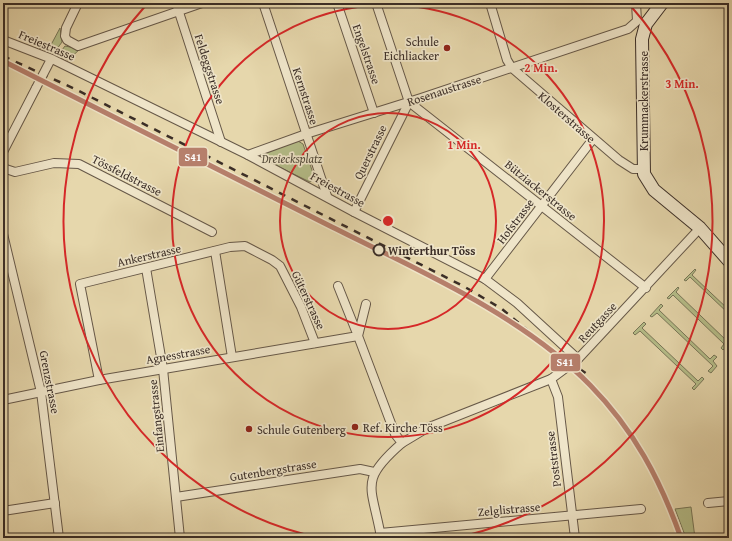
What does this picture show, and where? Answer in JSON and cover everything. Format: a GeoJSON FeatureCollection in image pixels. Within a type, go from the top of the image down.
{"type":"FeatureCollection","features":[{"type":"Feature","properties":{"kind":"street"},"geometry":{"type":"LineString","coordinates":[[78,3],[66,28],[65,36],[67,40],[74,45],[82,45],[177,7],[202,3]]}},
{"type":"Feature","properties":{"kind":"street","name":"Kernstrasse"},"geometry":{"type":"LineString","coordinates":[[263,3],[327,196]]}},
{"type":"Feature","properties":{"kind":"street","name":"Engelstrasse"},"geometry":{"type":"LineString","coordinates":[[337,3],[374,113]]}},
{"type":"Feature","properties":{"kind":"street"},"geometry":{"type":"LineString","coordinates":[[376,3],[409,102]]}},
{"type":"Feature","properties":{"kind":"street","name":"Klosterstrasse"},"geometry":{"type":"LineString","coordinates":[[490,3],[507,60],[512,68],[630,168],[645,174]]}},
{"type":"Feature","properties":{"kind":"street","name":"Krummackerstrasse"},"geometry":{"type":"LineString","coordinates":[[636,3],[642,22],[645,174]]}},
{"type":"Feature","properties":{"kind":"street","name":"Rosenaustrasse"},"geometry":{"type":"LineString","coordinates":[[248,155],[306,134],[409,102],[628,29],[642,22],[662,3]]}},
{"type":"Feature","properties":{"kind":"street","name":"Feldeggstrasse"},"geometry":{"type":"LineString","coordinates":[[177,7],[221,142]]}},
{"type":"Feature","properties":{"kind":"street","name":"Freiestrasse"},"geometry":{"type":"LineString","coordinates":[[3,40],[248,155],[485,280],[517,303],[578,359]]}},
{"type":"Feature","properties":{"kind":"street"},"geometry":{"type":"LineString","coordinates":[[3,152],[50,61]]}},
{"type":"Feature","properties":{"kind":"street","name":"Bütziackerstrasse"},"geometry":{"type":"LineString","coordinates":[[409,102],[646,288]]}},
{"type":"Feature","properties":{"kind":"street","name":"Querstrasse"},"geometry":{"type":"LineString","coordinates":[[354,212],[409,102]]}},
{"type":"Feature","properties":{"kind":"street","name":"Hofstrasse"},"geometry":{"type":"LineString","coordinates":[[485,280],[593,138]]}},
{"type":"Feature","properties":{"kind":"street","name":"Tössfeldstrasse"},"geometry":{"type":"LineString","coordinates":[[3,168],[16,172],[54,163],[79,164],[212,232]]}},
{"type":"Feature","properties":{"kind":"street"},"geometry":{"type":"LineString","coordinates":[[645,174],[654,190],[700,228],[729,261]]}},
{"type":"Feature","properties":{"kind":"street","name":"Reutgasse"},"geometry":{"type":"LineString","coordinates":[[374,472],[385,458],[402,443],[426,428],[559,375],[578,359],[646,288],[700,228]]}},
{"type":"Feature","properties":{"kind":"street","name":"Grenzstrasse"},"geometry":{"type":"LineString","coordinates":[[3,234],[41,392],[59,538]]}},
{"type":"Feature","properties":{"kind":"street","name":"Güterstrasse"},"geometry":{"type":"LineString","coordinates":[[215,252],[237,246],[245,246],[276,263],[282,270],[315,342]]}},
{"type":"Feature","properties":{"kind":"street"},"geometry":{"type":"LineString","coordinates":[[215,252],[232,357]]}},
{"type":"Feature","properties":{"kind":"street","name":"Ankerstrasse"},"geometry":{"type":"LineString","coordinates":[[99,380],[80,284],[215,252]]}},
{"type":"Feature","properties":{"kind":"street","name":"Einfangstrasse"},"geometry":{"type":"LineString","coordinates":[[146,268],[164,369],[180,538]]}},
{"type":"Feature","properties":{"kind":"street"},"geometry":{"type":"LineString","coordinates":[[338,286],[395,434],[402,443]]}},
{"type":"Feature","properties":{"kind":"street"},"geometry":{"type":"LineString","coordinates":[[358,336],[366,304]]}},
{"type":"Feature","properties":{"kind":"street","name":"Agnesstrasse"},"geometry":{"type":"LineString","coordinates":[[3,400],[99,380],[315,342],[358,336]]}},
{"type":"Feature","properties":{"kind":"street","name":"Poststrasse"},"geometry":{"type":"LineString","coordinates":[[551,379],[558,397],[575,538]]}},
{"type":"Feature","properties":{"kind":"street","name":"Gutenbergstrasse"},"geometry":{"type":"LineString","coordinates":[[176,497],[360,469],[374,472]]}},
{"type":"Feature","properties":{"kind":"street"},"geometry":{"type":"LineString","coordinates":[[374,472],[371,481],[372,494],[381,536]]}},
{"type":"Feature","properties":{"kind":"street"},"geometry":{"type":"LineString","coordinates":[[708,503],[729,501]]}},
{"type":"Feature","properties":{"kind":"street"},"geometry":{"type":"LineString","coordinates":[[3,511],[55,503]]}},
{"type":"Feature","properties":{"kind":"street","name":"Zelglistrasse"},"geometry":{"type":"LineString","coordinates":[[381,536],[641,509]]}},
{"type":"Feature","properties":{"kind":"green space"},"geometry":{"type":"Polygon","coordinates":[[[60,28],[62,42],[54,53],[39,48],[52,43],[60,28]]]}},
{"type":"Feature","properties":{"kind":"green space"},"geometry":{"type":"Polygon","coordinates":[[[65,46],[80,49],[68,60],[58,55],[65,46]]]}},
{"type":"Feature","properties":{"kind":"green space","name":"Dreiecksplatz"},"geometry":{"type":"Polygon","coordinates":[[[298,141],[303,144],[314,176],[313,180],[310,182],[271,163],[263,153],[298,141]]]}},
{"type":"Feature","properties":{"kind":"green space"},"geometry":{"type":"Polygon","coordinates":[[[695,269],[696,270],[692,275],[729,310],[729,314],[690,277],[686,281],[684,280],[695,269]]]}},
{"type":"Feature","properties":{"kind":"green space"},"geometry":{"type":"Polygon","coordinates":[[[678,287],[679,288],[676,292],[727,341],[729,340],[729,344],[723,350],[721,348],[724,344],[673,295],[669,299],[667,298],[678,287]]]}},
{"type":"Feature","properties":{"kind":"green space"},"geometry":{"type":"Polygon","coordinates":[[[661,304],[663,306],[659,310],[710,359],[714,355],[717,357],[713,361],[717,366],[711,373],[708,371],[713,366],[657,313],[652,317],[650,316],[661,304]]]}},
{"type":"Feature","properties":{"kind":"green space"},"geometry":{"type":"Polygon","coordinates":[[[644,322],[646,324],[642,328],[698,381],[702,377],[704,379],[694,390],[692,388],[696,384],[640,331],[635,335],[633,333],[644,322]]]}},
{"type":"Feature","properties":{"kind":"green space"},"geometry":{"type":"Polygon","coordinates":[[[691,507],[695,538],[686,538],[675,509],[691,507]]]}},
{"type":"Feature","properties":{"kind":"railway"},"geometry":{"type":"LineString","coordinates":[[3,56],[75,89],[465,287],[502,309],[549,348],[590,376]]}},
{"type":"Feature","properties":{"kind":"transit line","name":"S41"},"geometry":{"type":"LineString","coordinates":[[3,61],[433,277],[468,296],[533,337],[563,360],[590,385],[620,420],[633,438],[655,476],[681,538]]}},
{"type":"Feature","properties":{"kind":"place","name":"Schule Eichliacker"},"geometry":{"type":"Point","coordinates":[447,48]}},
{"type":"Feature","properties":{"kind":"place","name":"Winterthur Töss"},"geometry":{"type":"Point","coordinates":[379,250]}},
{"type":"Feature","properties":{"kind":"place","name":"Ref. Kirche Töss"},"geometry":{"type":"Point","coordinates":[355,427]}},
{"type":"Feature","properties":{"kind":"place","name":"Schule Gutenberg"},"geometry":{"type":"Point","coordinates":[249,429]}}]}
